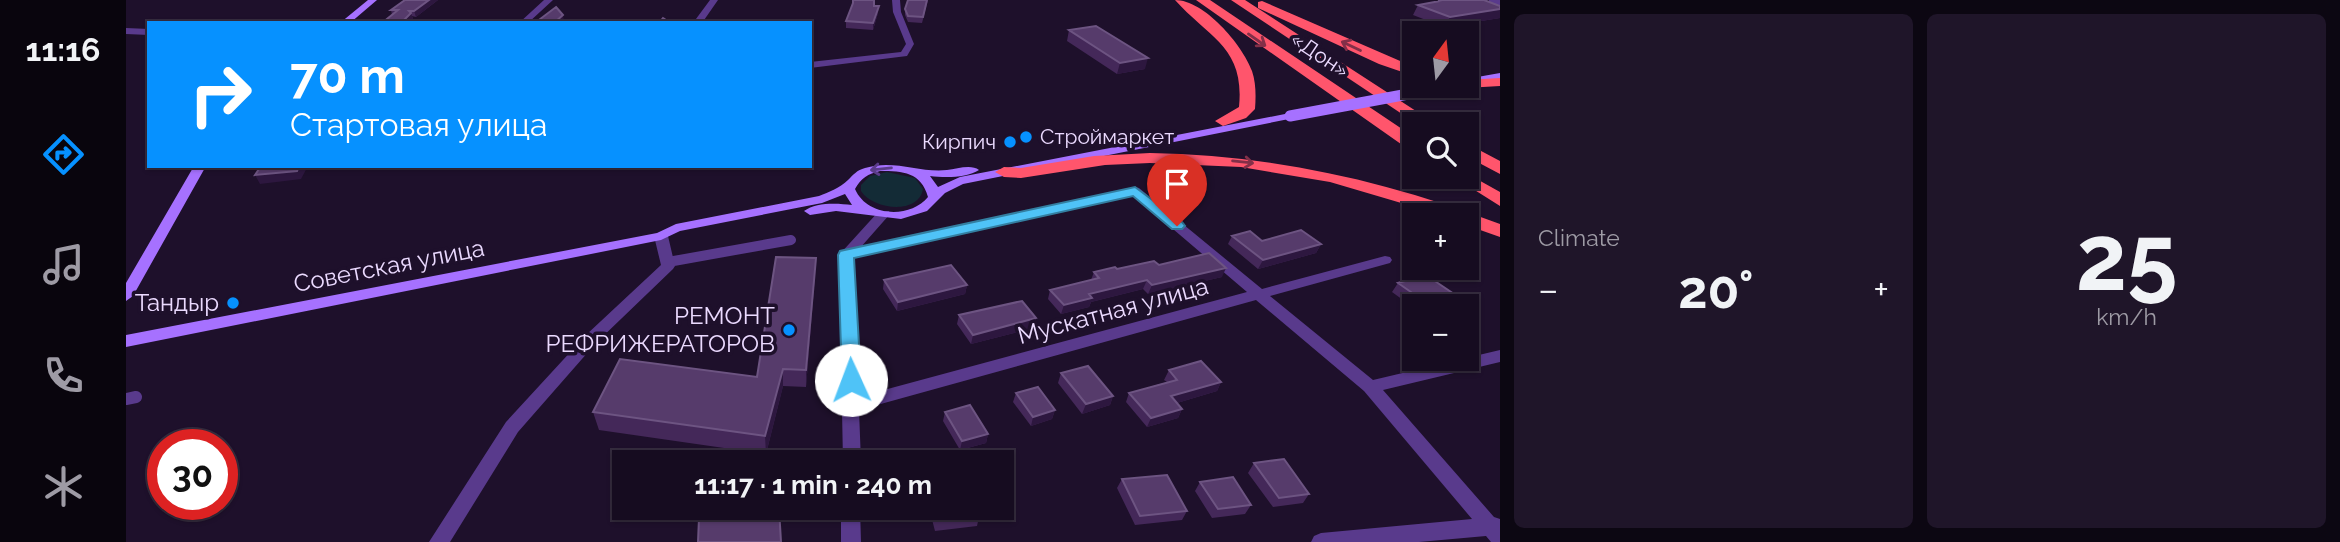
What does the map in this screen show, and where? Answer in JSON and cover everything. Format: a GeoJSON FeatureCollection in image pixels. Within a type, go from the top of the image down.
{"type":"FeatureCollection","features":[{"type":"Feature","properties":{"kind":"highway"},"geometry":{"type":"LineString","coordinates":[[1181,0],[1224,34],[1242,62],[1247,80],[1247,109],[1240,116],[1223,121]]}},
{"type":"Feature","properties":{"kind":"highway","name":"«Дон»"},"geometry":{"type":"LineString","coordinates":[[1202,0],[1402,137]]}},
{"type":"Feature","properties":{"kind":"highway","name":"«Дон»"},"geometry":{"type":"LineString","coordinates":[[1224,0],[1402,118]]}},
{"type":"Feature","properties":{"kind":"highway"},"geometry":{"type":"LineString","coordinates":[[1237,0],[1410,112]]}},
{"type":"Feature","properties":{"kind":"highway"},"geometry":{"type":"LineString","coordinates":[[1253,0],[1402,68]]}},
{"type":"Feature","properties":{"kind":"highway"},"geometry":{"type":"LineString","coordinates":[[1479,83],[1500,82]]}},
{"type":"Feature","properties":{"kind":"highway"},"geometry":{"type":"LineString","coordinates":[[1479,156],[1500,169]]}},
{"type":"Feature","properties":{"kind":"highway"},"geometry":{"type":"LineString","coordinates":[[1004,172],[1021,173],[1135,159],[1226,160],[1271,165],[1348,181],[1420,203]]}},
{"type":"Feature","properties":{"kind":"highway"},"geometry":{"type":"LineString","coordinates":[[1479,168],[1500,181]]}},
{"type":"Feature","properties":{"kind":"highway"},"geometry":{"type":"LineString","coordinates":[[1479,187],[1500,200]]}},
{"type":"Feature","properties":{"kind":"highway"},"geometry":{"type":"LineString","coordinates":[[1479,223],[1500,231]]}},
{"type":"Feature","properties":{"kind":"main road"},"geometry":{"type":"LineString","coordinates":[[347,21],[373,0]]}},
{"type":"Feature","properties":{"kind":"main road"},"geometry":{"type":"LineString","coordinates":[[1479,73],[1500,69]]}},
{"type":"Feature","properties":{"kind":"main road"},"geometry":{"type":"LineString","coordinates":[[1479,80],[1500,76]]}},
{"type":"Feature","properties":{"kind":"main road"},"geometry":{"type":"LineString","coordinates":[[908,170],[929,181],[934,196],[960,181],[1402,89]]}},
{"type":"Feature","properties":{"kind":"main road"},"geometry":{"type":"LineString","coordinates":[[908,170],[931,174],[957,173],[1223,121],[1287,113]]}},
{"type":"Feature","properties":{"kind":"main road","name":"Советская улица"},"geometry":{"type":"LineString","coordinates":[[660,236],[676,228],[822,199],[839,192],[858,175],[872,169],[890,167],[908,170]]}},
{"type":"Feature","properties":{"kind":"main road"},"geometry":{"type":"LineString","coordinates":[[126,296],[199,168]]}},
{"type":"Feature","properties":{"kind":"main road"},"geometry":{"type":"LineString","coordinates":[[850,184],[853,200],[879,213]]}},
{"type":"Feature","properties":{"kind":"main road","name":"Советская улица"},"geometry":{"type":"LineString","coordinates":[[126,341],[660,236],[679,237],[828,208],[850,207],[879,213],[913,213],[927,206],[934,196]]}},
{"type":"Feature","properties":{"kind":"street"},"geometry":{"type":"LineString","coordinates":[[525,21],[549,0]]}},
{"type":"Feature","properties":{"kind":"street"},"geometry":{"type":"LineString","coordinates":[[698,21],[714,0]]}},
{"type":"Feature","properties":{"kind":"street"},"geometry":{"type":"LineString","coordinates":[[812,65],[904,54],[910,44],[907,34],[897,20],[896,0]]}},
{"type":"Feature","properties":{"kind":"street"},"geometry":{"type":"LineString","coordinates":[[126,31],[147,32]]}},
{"type":"Feature","properties":{"kind":"street"},"geometry":{"type":"LineString","coordinates":[[846,255],[1135,191],[1262,294],[1370,387],[1497,530]]}},
{"type":"Feature","properties":{"kind":"street"},"geometry":{"type":"LineString","coordinates":[[852,450],[846,255],[879,213]]}},
{"type":"Feature","properties":{"kind":"street"},"geometry":{"type":"LineString","coordinates":[[439,542],[512,427],[591,339],[668,266],[660,236]]}},
{"type":"Feature","properties":{"kind":"street","name":"Мускатная улица"},"geometry":{"type":"LineString","coordinates":[[852,405],[1385,260]]}},
{"type":"Feature","properties":{"kind":"street"},"geometry":{"type":"LineString","coordinates":[[1370,387],[1500,356]]}},
{"type":"Feature","properties":{"kind":"street"},"geometry":{"type":"LineString","coordinates":[[851,520],[851,542]]}},
{"type":"Feature","properties":{"kind":"street"},"geometry":{"type":"LineString","coordinates":[[1321,542],[1497,530]]}},
{"type":"Feature","properties":{"kind":"lane"},"geometry":{"type":"LineString","coordinates":[[1492,0],[1500,3]]}},
{"type":"Feature","properties":{"kind":"lane"},"geometry":{"type":"LineString","coordinates":[[668,262],[791,240]]}},
{"type":"Feature","properties":{"kind":"shaded area"},"geometry":{"type":"Polygon","coordinates":[[[887,172],[915,178],[923,189],[919,198],[913,203],[894,207],[875,202],[861,191],[861,185],[870,176],[887,172]]]}},
{"type":"Feature","properties":{"kind":"building"},"geometry":{"type":"Polygon","coordinates":[[[405,0],[429,0],[414,11],[409,11],[411,13],[403,21],[384,21],[398,10],[391,10],[405,0]]]}},
{"type":"Feature","properties":{"kind":"building"},"geometry":{"type":"Polygon","coordinates":[[[853,0],[874,0],[874,6],[879,6],[873,23],[846,21],[853,0]]]}},
{"type":"Feature","properties":{"kind":"building"},"geometry":{"type":"Polygon","coordinates":[[[908,0],[927,0],[923,17],[908,16],[905,9],[908,0]]]}},
{"type":"Feature","properties":{"kind":"building"},"geometry":{"type":"Polygon","coordinates":[[[1442,0],[1484,0],[1500,6],[1500,9],[1450,17],[1418,5],[1442,0]]]}},
{"type":"Feature","properties":{"kind":"building"},"geometry":{"type":"Polygon","coordinates":[[[556,7],[563,15],[556,21],[538,21],[556,7]]]}},
{"type":"Feature","properties":{"kind":"building"},"geometry":{"type":"Polygon","coordinates":[[[1096,26],[1148,58],[1120,63],[1069,30],[1096,26]]]}},
{"type":"Feature","properties":{"kind":"building"},"geometry":{"type":"Polygon","coordinates":[[[260,168],[298,168],[297,171],[255,175],[260,168]]]}},
{"type":"Feature","properties":{"kind":"building"},"geometry":{"type":"Polygon","coordinates":[[[1301,230],[1321,244],[1263,260],[1232,236],[1250,231],[1262,241],[1301,230]]]}},
{"type":"Feature","properties":{"kind":"building"},"geometry":{"type":"Polygon","coordinates":[[[1209,253],[1226,268],[1152,285],[1147,280],[1089,294],[1092,298],[1064,305],[1050,290],[1099,278],[1094,272],[1115,267],[1117,269],[1154,261],[1159,265],[1209,253]]]}},
{"type":"Feature","properties":{"kind":"building"},"geometry":{"type":"Polygon","coordinates":[[[776,257],[816,258],[806,370],[783,369],[765,436],[593,412],[620,359],[757,377],[776,257]]]}},
{"type":"Feature","properties":{"kind":"building"},"geometry":{"type":"Polygon","coordinates":[[[951,265],[967,285],[898,302],[884,280],[951,265]]]}},
{"type":"Feature","properties":{"kind":"building"},"geometry":{"type":"Polygon","coordinates":[[[1408,280],[1433,280],[1454,294],[1414,294],[1398,283],[1408,280]]]}},
{"type":"Feature","properties":{"kind":"building"},"geometry":{"type":"Polygon","coordinates":[[[1022,301],[1036,318],[973,335],[959,315],[1022,301]]]}},
{"type":"Feature","properties":{"kind":"building"},"geometry":{"type":"Polygon","coordinates":[[[1201,361],[1221,382],[1171,396],[1182,409],[1151,418],[1129,393],[1177,380],[1169,370],[1201,361]]]}},
{"type":"Feature","properties":{"kind":"building"},"geometry":{"type":"Polygon","coordinates":[[[1088,366],[1113,396],[1086,404],[1061,373],[1088,366]]]}},
{"type":"Feature","properties":{"kind":"building"},"geometry":{"type":"Polygon","coordinates":[[[1038,387],[1055,410],[1033,417],[1016,393],[1038,387]]]}},
{"type":"Feature","properties":{"kind":"building"},"geometry":{"type":"Polygon","coordinates":[[[970,405],[988,434],[962,441],[945,412],[970,405]]]}},
{"type":"Feature","properties":{"kind":"building"},"geometry":{"type":"Polygon","coordinates":[[[1284,459],[1309,494],[1279,498],[1254,463],[1284,459]]]}},
{"type":"Feature","properties":{"kind":"building"},"geometry":{"type":"Polygon","coordinates":[[[1167,475],[1187,511],[1140,516],[1122,479],[1167,475]]]}},
{"type":"Feature","properties":{"kind":"building"},"geometry":{"type":"Polygon","coordinates":[[[1233,477],[1251,505],[1218,509],[1200,482],[1233,477]]]}},
{"type":"Feature","properties":{"kind":"building"},"geometry":{"type":"Polygon","coordinates":[[[699,520],[780,520],[781,542],[698,542],[699,520]]]}},
{"type":"Feature","properties":{"kind":"place","name":"Строймаркет"},"geometry":{"type":"Point","coordinates":[1026,137]}},
{"type":"Feature","properties":{"kind":"place","name":"Кирпич"},"geometry":{"type":"Point","coordinates":[1010,142]}},
{"type":"Feature","properties":{"kind":"place","name":"Тандыр"},"geometry":{"type":"Point","coordinates":[233,303]}},
{"type":"Feature","properties":{"kind":"place","name":"РЕМОНТ РЕФРИЖЕРАТОРОВ"},"geometry":{"type":"Point","coordinates":[789,330]}},
{"type":"Feature","properties":{"kind":"route"},"geometry":{"type":"LineString","coordinates":[[851,380],[846,255],[1135,191],[1177,226]]}}]}
